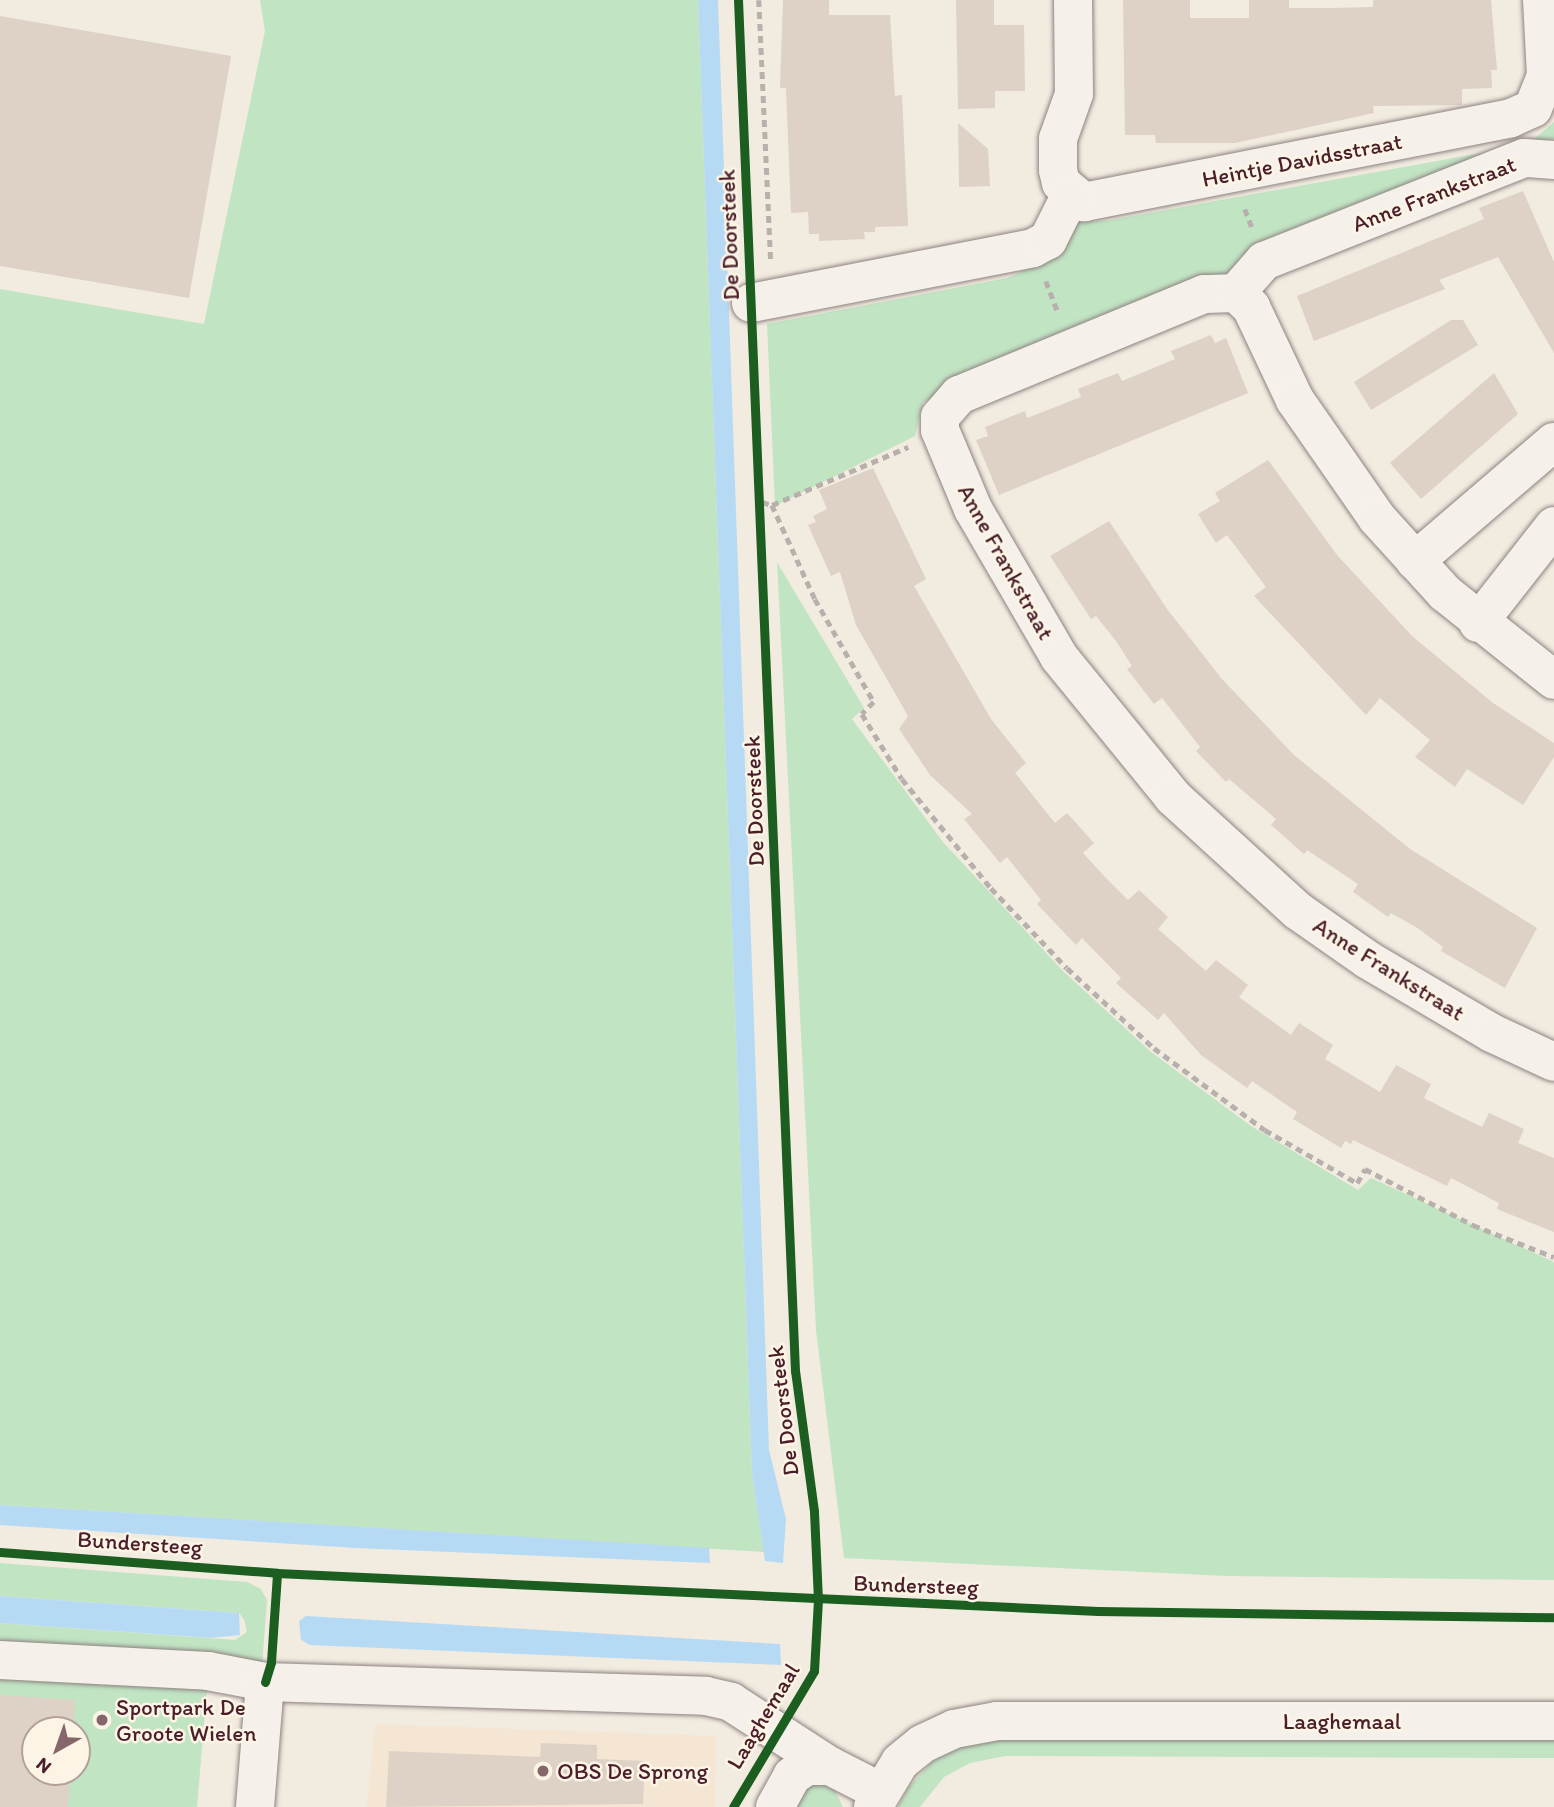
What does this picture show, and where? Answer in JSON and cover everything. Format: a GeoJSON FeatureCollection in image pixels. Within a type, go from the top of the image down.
{"type":"FeatureCollection","features":[{"type":"Feature","properties":{"kind":"street"},"geometry":{"type":"LineString","coordinates":[[762,301],[1032,248],[1048,240],[1071,194],[1058,170],[1058,139],[1074,94],[1073,0]]}},
{"type":"Feature","properties":{"kind":"street","name":"Heintje Davidsstraat"},"geometry":{"type":"LineString","coordinates":[[1071,194],[1084,202],[1099,201],[1511,118],[1533,108],[1546,76],[1542,0]]}},
{"type":"Feature","properties":{"kind":"street","name":"Anne Frankstraat"},"geometry":{"type":"LineString","coordinates":[[1236,293],[1264,261],[1524,158],[1554,160]]}},
{"type":"Feature","properties":{"kind":"street"},"geometry":{"type":"LineString","coordinates":[[940,430],[940,417],[959,394],[1204,294],[1236,293],[1251,307],[1294,400],[1326,450],[1415,561],[1478,622],[1554,680]]}},
{"type":"Feature","properties":{"kind":"street","name":"Anne Frankstraat"},"geometry":{"type":"LineString","coordinates":[[940,430],[972,509],[1059,657],[1173,797],[1289,903],[1368,960],[1492,1033],[1554,1062]]}},
{"type":"Feature","properties":{"kind":"street"},"geometry":{"type":"LineString","coordinates":[[1415,561],[1554,442]]}},
{"type":"Feature","properties":{"kind":"street"},"geometry":{"type":"LineString","coordinates":[[1478,622],[1554,526]]}},
{"type":"Feature","properties":{"kind":"street"},"geometry":{"type":"LineString","coordinates":[[0,1660],[208,1671],[265,1682],[706,1696],[731,1702],[876,1799]]}},
{"type":"Feature","properties":{"kind":"street"},"geometry":{"type":"LineString","coordinates":[[255,1807],[265,1682]]}},
{"type":"Feature","properties":{"kind":"street","name":"Laaghemaal"},"geometry":{"type":"LineString","coordinates":[[876,1799],[900,1762],[922,1744],[954,1729],[997,1721],[1554,1721]]}},
{"type":"Feature","properties":{"kind":"street"},"geometry":{"type":"LineString","coordinates":[[775,1807],[792,1776],[807,1766],[830,1766]]}},
{"type":"Feature","properties":{"kind":"path"},"geometry":{"type":"LineString","coordinates":[[760,0],[762,301]]}},
{"type":"Feature","properties":{"kind":"path"},"geometry":{"type":"LineString","coordinates":[[1233,173],[1264,261]]}},
{"type":"Feature","properties":{"kind":"path"},"geometry":{"type":"LineString","coordinates":[[1032,248],[1072,348]]}},
{"type":"Feature","properties":{"kind":"path"},"geometry":{"type":"LineString","coordinates":[[762,502],[772,505],[940,430]]}},
{"type":"Feature","properties":{"kind":"path"},"geometry":{"type":"LineString","coordinates":[[761,489],[762,516]]}},
{"type":"Feature","properties":{"kind":"path"},"geometry":{"type":"LineString","coordinates":[[772,505],[815,599],[874,702],[862,714],[902,779],[991,888],[1067,968],[1154,1048],[1277,1136],[1357,1183],[1365,1169],[1473,1225],[1554,1257]]}},
{"type":"Feature","properties":{"kind":"shaded area","name":"OBS De Sprong"},"geometry":{"type":"Polygon","coordinates":[[[375,1724],[716,1736],[715,1807],[367,1807],[375,1724]]]}},
{"type":"Feature","properties":{"kind":"green space"},"geometry":{"type":"Polygon","coordinates":[[[260,0],[698,0],[752,1474],[764,1552],[0,1505],[0,289],[204,324],[265,31],[260,0]]]}},
{"type":"Feature","properties":{"kind":"green space"},"geometry":{"type":"Polygon","coordinates":[[[1554,122],[1554,139],[1534,142],[1234,273],[997,365],[923,402],[915,436],[775,506],[767,324],[1007,278],[1032,267],[1073,217],[1082,222],[1111,220],[1514,147],[1532,141],[1554,122]]]}},
{"type":"Feature","properties":{"kind":"green space"},"geometry":{"type":"Polygon","coordinates":[[[777,562],[864,708],[852,719],[943,842],[1063,971],[1151,1052],[1251,1126],[1358,1190],[1371,1178],[1554,1262],[1554,1580],[1228,1576],[844,1558],[816,1330],[777,562]]]}},
{"type":"Feature","properties":{"kind":"green space","name":"Sportpark De Groote Wielen"},"geometry":{"type":"Polygon","coordinates":[[[0,1563],[247,1582],[261,1589],[267,1600],[262,1666],[210,1652],[197,1807],[0,1807],[0,1623],[235,1640],[247,1632],[244,1619],[239,1613],[0,1596],[0,1563]]]}},
{"type":"Feature","properties":{"kind":"green space"},"geometry":{"type":"Polygon","coordinates":[[[1002,1737],[1554,1739],[1554,1758],[1005,1756],[970,1763],[944,1777],[920,1807],[898,1807],[908,1788],[932,1762],[962,1745],[1002,1737]]]}},
{"type":"Feature","properties":{"kind":"green space"},"geometry":{"type":"Polygon","coordinates":[[[824,1782],[835,1790],[843,1807],[787,1807],[801,1787],[824,1782]]]}},
{"type":"Feature","properties":{"kind":"water"},"geometry":{"type":"Polygon","coordinates":[[[698,0],[718,0],[769,1450],[786,1519],[783,1563],[765,1561],[752,1474],[698,0]]]}},
{"type":"Feature","properties":{"kind":"water"},"geometry":{"type":"Polygon","coordinates":[[[0,1505],[709,1548],[710,1563],[356,1548],[0,1525],[0,1505]]]}},
{"type":"Feature","properties":{"kind":"water"},"geometry":{"type":"Polygon","coordinates":[[[0,1596],[239,1613],[240,1635],[211,1638],[0,1623],[0,1596]]]}},
{"type":"Feature","properties":{"kind":"water"},"geometry":{"type":"Polygon","coordinates":[[[306,1616],[780,1644],[781,1665],[310,1645],[301,1640],[299,1621],[306,1616]]]}},
{"type":"Feature","properties":{"kind":"building"},"geometry":{"type":"Polygon","coordinates":[[[783,0],[829,0],[829,15],[890,15],[895,96],[902,95],[908,226],[875,227],[875,232],[864,232],[865,239],[819,241],[819,234],[809,234],[808,212],[791,213],[786,88],[780,88],[783,0]]]}},
{"type":"Feature","properties":{"kind":"building"},"geometry":{"type":"Polygon","coordinates":[[[956,0],[994,0],[994,25],[1024,25],[1025,91],[995,91],[995,108],[958,109],[956,0]]]}},
{"type":"Feature","properties":{"kind":"building"},"geometry":{"type":"Polygon","coordinates":[[[1123,0],[1190,0],[1190,18],[1249,18],[1249,0],[1289,0],[1289,8],[1332,8],[1373,7],[1373,0],[1491,0],[1497,70],[1491,70],[1492,88],[1462,89],[1462,105],[1373,106],[1374,113],[1235,143],[1156,143],[1155,135],[1125,135],[1123,0]]]}},
{"type":"Feature","properties":{"kind":"building"},"geometry":{"type":"Polygon","coordinates":[[[0,16],[231,56],[189,298],[0,266],[0,16]]]}},
{"type":"Feature","properties":{"kind":"building"},"geometry":{"type":"Polygon","coordinates":[[[958,123],[988,149],[990,186],[959,187],[958,123]]]}},
{"type":"Feature","properties":{"kind":"building"},"geometry":{"type":"Polygon","coordinates":[[[1523,191],[1554,262],[1554,353],[1498,257],[1439,280],[1445,289],[1314,341],[1297,296],[1484,219],[1479,208],[1523,191]]]}},
{"type":"Feature","properties":{"kind":"building"},"geometry":{"type":"Polygon","coordinates":[[[1451,320],[1463,320],[1478,345],[1371,410],[1354,382],[1451,320]]]}},
{"type":"Feature","properties":{"kind":"building"},"geometry":{"type":"Polygon","coordinates":[[[1211,335],[1215,343],[1226,338],[1248,393],[999,495],[976,440],[988,436],[985,427],[1025,411],[1027,418],[1081,397],[1078,389],[1118,373],[1122,381],[1175,359],[1171,351],[1211,335]]]}},
{"type":"Feature","properties":{"kind":"building"},"geometry":{"type":"Polygon","coordinates":[[[1494,373],[1518,414],[1421,499],[1390,463],[1494,373]]]}},
{"type":"Feature","properties":{"kind":"building"},"geometry":{"type":"Polygon","coordinates":[[[1268,460],[1337,555],[1412,636],[1493,703],[1554,743],[1554,757],[1523,805],[1467,769],[1455,787],[1415,757],[1430,740],[1380,698],[1366,715],[1254,596],[1266,587],[1227,535],[1216,543],[1198,514],[1220,501],[1215,493],[1268,460]]]}},
{"type":"Feature","properties":{"kind":"building"},"geometry":{"type":"Polygon","coordinates":[[[873,468],[926,579],[914,586],[991,719],[1026,763],[1015,773],[1055,823],[1067,813],[1094,843],[1083,853],[1128,900],[1139,890],[1168,917],[1158,929],[1206,971],[1216,960],[1248,985],[1239,997],[1291,1035],[1299,1023],[1333,1045],[1325,1059],[1380,1092],[1396,1065],[1431,1084],[1424,1098],[1453,1113],[1482,1127],[1489,1113],[1524,1129],[1518,1143],[1554,1158],[1554,1232],[1497,1209],[1499,1203],[1451,1178],[1447,1186],[1353,1140],[1351,1144],[1345,1141],[1341,1148],[1293,1119],[1297,1112],[1252,1081],[1247,1088],[1201,1055],[1164,1013],[1158,1020],[1116,983],[1121,978],[1082,938],[1076,945],[1037,904],[1041,900],[1007,857],[1000,863],[964,819],[972,814],[930,775],[899,729],[908,716],[856,625],[840,572],[831,576],[808,525],[816,522],[813,516],[827,509],[819,490],[873,468]]]}},
{"type":"Feature","properties":{"kind":"building"},"geometry":{"type":"Polygon","coordinates":[[[1109,521],[1167,609],[1222,679],[1294,755],[1410,849],[1537,928],[1505,988],[1441,951],[1443,947],[1416,927],[1391,913],[1388,917],[1353,892],[1358,884],[1307,850],[1304,854],[1271,825],[1276,819],[1229,779],[1226,782],[1196,751],[1200,747],[1162,698],[1154,704],[1127,669],[1132,666],[1116,641],[1096,616],[1091,619],[1050,556],[1109,521]]]}},
{"type":"Feature","properties":{"kind":"building"},"geometry":{"type":"Polygon","coordinates":[[[0,1695],[75,1700],[74,1716],[21,1716],[21,1786],[69,1786],[68,1807],[0,1807],[0,1695]]]}},
{"type":"Feature","properties":{"kind":"building"},"geometry":{"type":"Polygon","coordinates":[[[541,1743],[597,1745],[597,1759],[645,1761],[643,1804],[386,1807],[389,1751],[540,1757],[541,1743]]]}},
{"type":"Feature","properties":{"kind":"cycle path","name":"De Doorsteek"},"geometry":{"type":"LineString","coordinates":[[733,1807],[814,1671],[818,1600],[814,1511],[795,1371],[738,0]]}},
{"type":"Feature","properties":{"kind":"cycle path","name":"Bundersteeg"},"geometry":{"type":"LineString","coordinates":[[0,1552],[277,1573],[1098,1611],[1554,1617]]}},
{"type":"Feature","properties":{"kind":"cycle path"},"geometry":{"type":"LineString","coordinates":[[265,1682],[271,1662],[277,1573]]}},
{"type":"Feature","properties":{"kind":"place","name":"Sportpark De Groote Wielen"},"geometry":{"type":"Point","coordinates":[102,1720]}},
{"type":"Feature","properties":{"kind":"place","name":"OBS De Sprong"},"geometry":{"type":"Point","coordinates":[543,1771]}}]}
